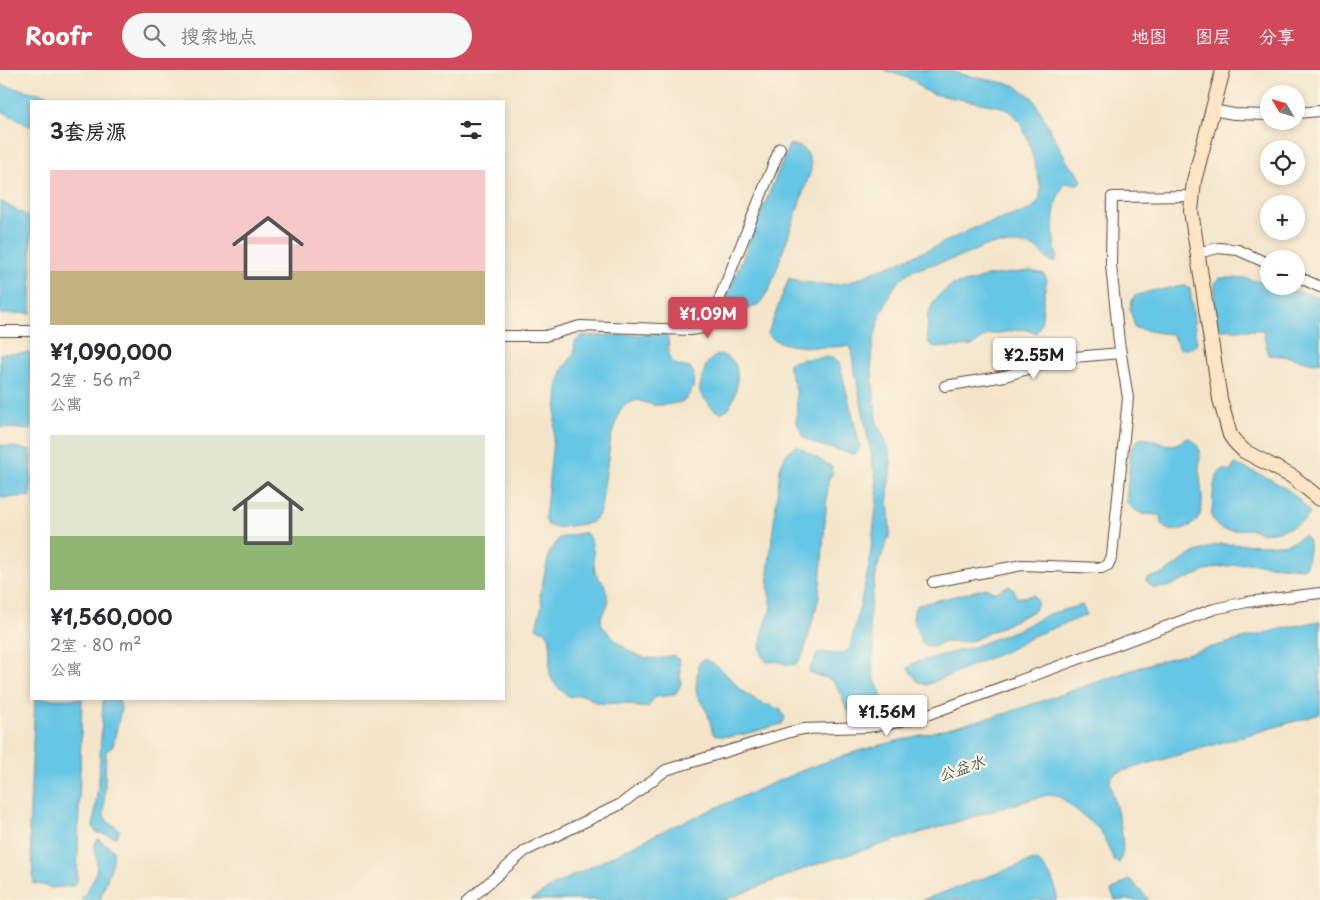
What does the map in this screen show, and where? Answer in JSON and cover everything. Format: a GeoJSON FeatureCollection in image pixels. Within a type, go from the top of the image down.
{"type":"FeatureCollection","features":[{"type":"Feature","properties":{"kind":"street"},"geometry":{"type":"LineString","coordinates":[[1223,70],[1194,181],[1191,211],[1220,399],[1230,435],[1235,442],[1244,451],[1293,477],[1320,499]]}},
{"type":"Feature","properties":{"kind":"street"},"geometry":{"type":"LineString","coordinates":[[1212,110],[1234,114],[1260,115]]}},
{"type":"Feature","properties":{"kind":"street"},"geometry":{"type":"LineString","coordinates":[[1305,112],[1320,110]]}},
{"type":"Feature","properties":{"kind":"street"},"geometry":{"type":"LineString","coordinates":[[505,336],[544,336],[580,326],[690,330],[703,328],[711,320],[780,148]]}},
{"type":"Feature","properties":{"kind":"street"},"geometry":{"type":"LineString","coordinates":[[934,582],[1022,565],[1102,568],[1108,565],[1112,556],[1128,398],[1111,264],[1112,197],[1192,196]]}},
{"type":"Feature","properties":{"kind":"street"},"geometry":{"type":"LineString","coordinates":[[1196,253],[1219,248],[1238,250],[1260,260]]}},
{"type":"Feature","properties":{"kind":"street"},"geometry":{"type":"LineString","coordinates":[[1305,280],[1320,287]]}},
{"type":"Feature","properties":{"kind":"street"},"geometry":{"type":"LineString","coordinates":[[0,331],[30,330]]}},
{"type":"Feature","properties":{"kind":"street"},"geometry":{"type":"LineString","coordinates":[[945,386],[1004,376],[1062,358],[1121,353]]}},
{"type":"Feature","properties":{"kind":"street"},"geometry":{"type":"LineString","coordinates":[[469,900],[525,851],[621,804],[666,770],[803,729],[867,727],[921,717],[1214,609],[1248,602],[1320,593]]}},
{"type":"Feature","properties":{"kind":"water"},"geometry":{"type":"Polygon","coordinates":[[[884,70],[952,70],[960,74],[1014,85],[1033,98],[1069,165],[1077,172],[1082,181],[1079,184],[1067,183],[1058,195],[1054,211],[1054,243],[1057,255],[1055,262],[1050,261],[1034,247],[1030,246],[997,244],[986,246],[960,257],[909,273],[894,288],[882,311],[871,358],[876,420],[888,447],[891,462],[888,496],[890,533],[877,568],[869,624],[874,647],[872,666],[874,678],[884,705],[877,717],[866,721],[850,714],[836,686],[828,678],[814,675],[809,671],[818,653],[839,654],[850,648],[869,567],[877,500],[876,480],[851,351],[849,346],[805,347],[781,343],[773,339],[768,333],[789,278],[819,284],[847,283],[930,249],[974,228],[1030,210],[1039,201],[1041,188],[1029,142],[1013,113],[1002,107],[933,94],[922,89],[913,80],[884,70]]]}},
{"type":"Feature","properties":{"kind":"water"},"geometry":{"type":"Polygon","coordinates":[[[0,85],[70,100],[30,100],[30,126],[0,110],[0,85]]]}},
{"type":"Feature","properties":{"kind":"water"},"geometry":{"type":"Polygon","coordinates":[[[789,145],[799,147],[806,152],[810,160],[811,170],[770,288],[760,303],[735,312],[723,306],[789,145]]]}},
{"type":"Feature","properties":{"kind":"water"},"geometry":{"type":"Polygon","coordinates":[[[0,201],[30,217],[30,313],[0,314],[0,201]]]}},
{"type":"Feature","properties":{"kind":"water"},"geometry":{"type":"Polygon","coordinates":[[[1030,271],[1044,274],[1047,280],[1042,320],[1036,333],[1023,329],[987,335],[972,346],[935,348],[929,343],[927,336],[928,315],[938,296],[952,285],[987,276],[1030,271]]]}},
{"type":"Feature","properties":{"kind":"water"},"geometry":{"type":"Polygon","coordinates":[[[1219,278],[1244,278],[1260,282],[1260,295],[1305,295],[1305,293],[1320,297],[1320,362],[1314,363],[1285,356],[1268,355],[1263,330],[1220,330],[1215,327],[1215,284],[1219,278]]]}},
{"type":"Feature","properties":{"kind":"water"},"geometry":{"type":"Polygon","coordinates":[[[1185,286],[1190,289],[1197,344],[1184,349],[1179,348],[1172,334],[1135,328],[1130,308],[1135,296],[1151,291],[1185,286]]]}},
{"type":"Feature","properties":{"kind":"water"},"geometry":{"type":"Polygon","coordinates":[[[666,334],[671,360],[679,366],[690,368],[694,373],[693,388],[686,399],[681,402],[653,405],[637,400],[627,404],[620,410],[611,437],[601,508],[598,516],[590,523],[556,528],[548,525],[545,520],[559,380],[563,369],[574,354],[575,342],[581,336],[666,334]]]}},
{"type":"Feature","properties":{"kind":"water"},"geometry":{"type":"Polygon","coordinates":[[[30,353],[30,430],[0,427],[0,354],[30,353]]]}},
{"type":"Feature","properties":{"kind":"water"},"geometry":{"type":"Polygon","coordinates":[[[721,354],[735,363],[737,386],[730,406],[721,412],[715,410],[701,395],[700,385],[706,365],[713,357],[721,354]]]}},
{"type":"Feature","properties":{"kind":"water"},"geometry":{"type":"Polygon","coordinates":[[[833,357],[839,362],[860,446],[858,452],[854,454],[807,440],[796,421],[796,389],[789,369],[789,363],[805,359],[833,357]]]}},
{"type":"Feature","properties":{"kind":"water"},"geometry":{"type":"Polygon","coordinates":[[[1145,438],[1170,445],[1189,438],[1198,447],[1200,454],[1199,468],[1202,508],[1198,519],[1186,528],[1176,531],[1167,529],[1162,525],[1161,515],[1142,514],[1126,502],[1131,449],[1138,440],[1145,438]]]}},
{"type":"Feature","properties":{"kind":"water"},"geometry":{"type":"Polygon","coordinates":[[[0,445],[30,450],[30,496],[0,498],[0,445]]]}},
{"type":"Feature","properties":{"kind":"water"},"geometry":{"type":"Polygon","coordinates":[[[797,446],[832,467],[833,473],[828,480],[819,597],[804,652],[797,664],[789,665],[777,661],[767,662],[763,658],[760,645],[772,606],[769,594],[768,573],[780,469],[786,455],[797,446]]]}},
{"type":"Feature","properties":{"kind":"water"},"geometry":{"type":"Polygon","coordinates":[[[1235,464],[1287,489],[1296,496],[1310,514],[1295,525],[1280,531],[1266,533],[1249,529],[1229,530],[1218,527],[1211,516],[1214,485],[1223,469],[1230,472],[1235,464]]]}},
{"type":"Feature","properties":{"kind":"water"},"geometry":{"type":"Polygon","coordinates":[[[585,532],[591,541],[595,572],[604,584],[607,596],[608,603],[601,619],[602,625],[619,643],[632,653],[647,658],[664,658],[673,655],[679,660],[681,684],[675,695],[655,697],[648,707],[624,703],[603,704],[581,695],[570,697],[553,682],[549,670],[551,647],[549,636],[545,631],[536,628],[542,605],[540,595],[549,554],[559,538],[585,532]]]}},
{"type":"Feature","properties":{"kind":"water"},"geometry":{"type":"Polygon","coordinates":[[[1304,535],[1307,538],[1309,549],[1306,566],[1303,568],[1248,563],[1213,568],[1167,587],[1154,588],[1146,579],[1164,573],[1194,553],[1219,544],[1283,545],[1295,541],[1304,535]]]}},
{"type":"Feature","properties":{"kind":"water"},"geometry":{"type":"Polygon","coordinates":[[[1009,586],[1014,590],[1017,598],[1034,595],[1038,603],[1034,611],[974,640],[945,642],[933,647],[927,646],[922,642],[913,620],[915,607],[918,605],[987,588],[990,591],[996,592],[1009,586]]]}},
{"type":"Feature","properties":{"kind":"water"},"geometry":{"type":"Polygon","coordinates":[[[1082,605],[1087,615],[1033,636],[1013,648],[926,685],[917,681],[908,668],[913,663],[973,647],[1017,630],[1049,614],[1082,605]]]}},
{"type":"Feature","properties":{"kind":"water","name":"公益水"},"geometry":{"type":"Polygon","coordinates":[[[1320,621],[1320,714],[1116,773],[1111,777],[1110,783],[1122,835],[1123,846],[1119,863],[1114,861],[1098,828],[1063,799],[1052,794],[811,866],[725,900],[531,900],[554,885],[667,829],[808,768],[858,751],[1007,713],[1152,663],[1284,628],[1320,621]]]}},
{"type":"Feature","properties":{"kind":"water"},"geometry":{"type":"Polygon","coordinates":[[[704,659],[713,663],[740,690],[761,703],[780,709],[785,718],[782,724],[747,734],[720,736],[713,734],[708,714],[697,695],[696,689],[698,666],[704,659]]]}},
{"type":"Feature","properties":{"kind":"water"},"geometry":{"type":"Polygon","coordinates":[[[35,700],[82,700],[77,882],[73,886],[51,888],[34,884],[29,830],[35,700]]]}},
{"type":"Feature","properties":{"kind":"water"},"geometry":{"type":"Polygon","coordinates":[[[103,700],[119,700],[121,709],[113,746],[106,751],[104,815],[107,821],[120,830],[116,837],[96,832],[93,827],[99,778],[103,700]]]}},
{"type":"Feature","properties":{"kind":"water"},"geometry":{"type":"Polygon","coordinates":[[[98,839],[113,850],[113,861],[100,900],[81,900],[95,876],[97,863],[95,845],[98,839]]]}},
{"type":"Feature","properties":{"kind":"water"},"geometry":{"type":"Polygon","coordinates":[[[1034,860],[1043,866],[1051,877],[1056,889],[1056,900],[922,900],[1034,860]]]}},
{"type":"Feature","properties":{"kind":"water"},"geometry":{"type":"Polygon","coordinates":[[[1130,879],[1149,900],[1115,900],[1111,891],[1130,879]]]}}]}
